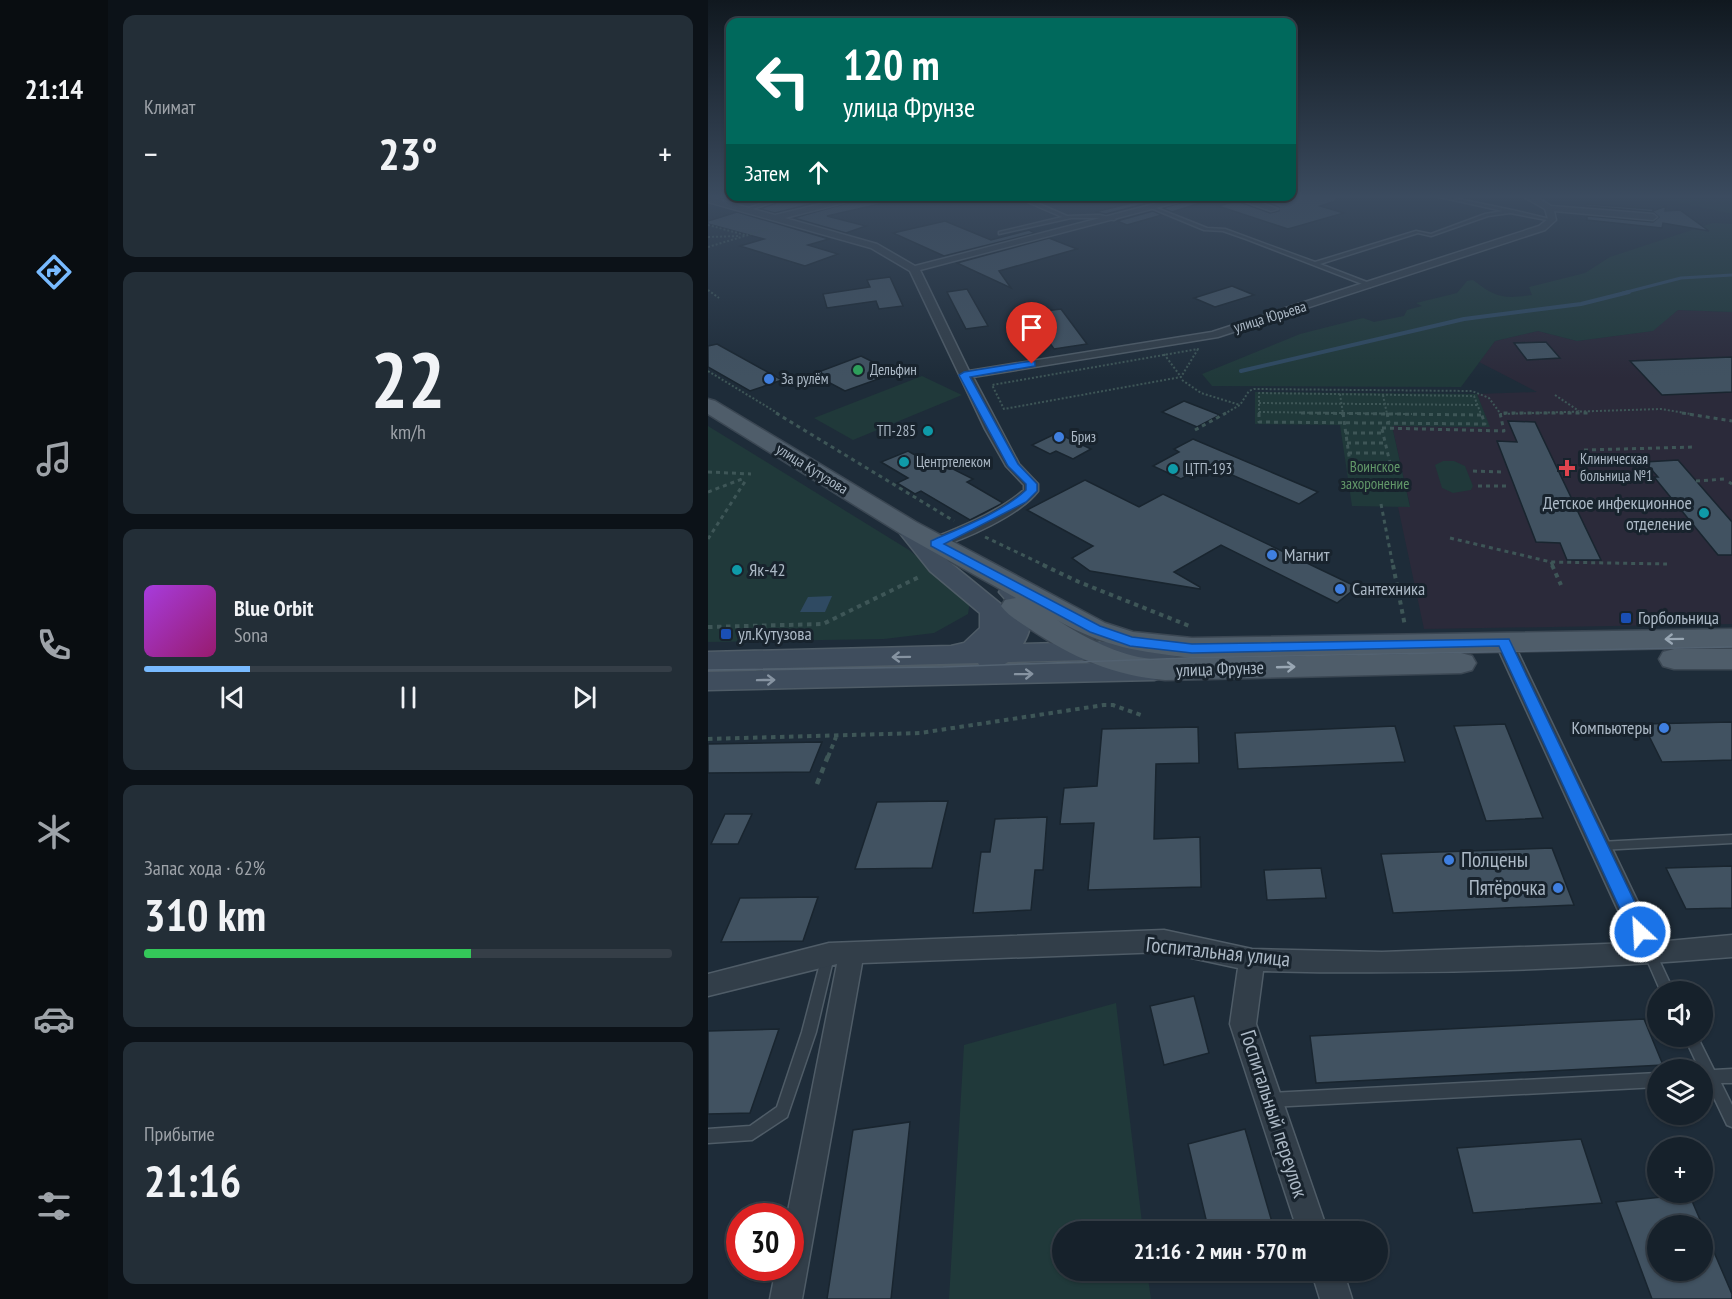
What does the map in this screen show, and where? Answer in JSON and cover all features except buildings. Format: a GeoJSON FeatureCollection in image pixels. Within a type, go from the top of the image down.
{"type":"FeatureCollection","features":[{"type":"Feature","properties":{"kind":"main road","name":"улица Кутузова"},"geometry":{"type":"LineString","coordinates":[[708,405],[919,534],[988,573],[1066,612]]}},
{"type":"Feature","properties":{"kind":"main road","name":"улица Кутузова"},"geometry":{"type":"LineString","coordinates":[[919,534],[938,556],[1092,652],[1129,666],[1165,670]]}},
{"type":"Feature","properties":{"kind":"main road"},"geometry":{"type":"LineString","coordinates":[[919,534],[939,566],[993,611],[995,617],[993,631],[973,649],[939,666]]}},
{"type":"Feature","properties":{"kind":"main road"},"geometry":{"type":"LineString","coordinates":[[939,666],[959,673],[991,662],[1010,646],[1021,625],[1019,598],[988,573]]}},
{"type":"Feature","properties":{"kind":"main road","name":"улица Фрунзе"},"geometry":{"type":"LineString","coordinates":[[1066,612],[1095,629],[1130,641],[1197,639],[1732,659]]}},
{"type":"Feature","properties":{"kind":"main road","name":"улица Фрунзе"},"geometry":{"type":"LineString","coordinates":[[708,661],[1165,670],[1732,638]]}},
{"type":"Feature","properties":{"kind":"main road","name":"улица Фрунзе"},"geometry":{"type":"LineString","coordinates":[[1001,654],[1092,652],[1197,639]]}},
{"type":"Feature","properties":{"kind":"main road","name":"улица Фрунзе"},"geometry":{"type":"LineString","coordinates":[[708,681],[939,666]]}},
{"type":"Feature","properties":{"kind":"street"},"geometry":{"type":"LineString","coordinates":[[892,257],[914,269],[964,375],[1013,466],[1031,484],[1031,491],[1022,500],[968,529],[919,534]]}},
{"type":"Feature","properties":{"kind":"street"},"geometry":{"type":"LineString","coordinates":[[914,269],[964,257]]}},
{"type":"Feature","properties":{"kind":"street","name":"улица Юрьева"},"geometry":{"type":"LineString","coordinates":[[964,375],[1214,335],[1456,257]]}},
{"type":"Feature","properties":{"kind":"street"},"geometry":{"type":"LineString","coordinates":[[1509,652],[1650,953]]}},
{"type":"Feature","properties":{"kind":"street","name":"Госпитальная улица"},"geometry":{"type":"LineString","coordinates":[[708,986],[840,954],[1164,941],[1252,960],[1382,963],[1650,953],[1732,946]]}},
{"type":"Feature","properties":{"kind":"street"},"geometry":{"type":"LineString","coordinates":[[786,1299],[840,954]]}},
{"type":"Feature","properties":{"kind":"street","name":"Госпитальный переулок"},"geometry":{"type":"LineString","coordinates":[[1252,960],[1243,1024],[1309,1221]]}},
{"type":"Feature","properties":{"kind":"street"},"geometry":{"type":"LineString","coordinates":[[1330,1281],[1336,1299]]}},
{"type":"Feature","properties":{"kind":"lane"},"geometry":{"type":"LineString","coordinates":[[1296,257],[1370,285]]}},
{"type":"Feature","properties":{"kind":"lane"},"geometry":{"type":"LineString","coordinates":[[1315,264],[1339,257]]}},
{"type":"Feature","properties":{"kind":"lane"},"geometry":{"type":"LineString","coordinates":[[1600,846],[1732,839]]}},
{"type":"Feature","properties":{"kind":"lane"},"geometry":{"type":"LineString","coordinates":[[1650,953],[1663,981]]}},
{"type":"Feature","properties":{"kind":"lane"},"geometry":{"type":"LineString","coordinates":[[708,1136],[752,1133],[782,1112],[809,1032],[840,954]]}},
{"type":"Feature","properties":{"kind":"lane"},"geometry":{"type":"LineString","coordinates":[[1713,1077],[1732,1076]]}},
{"type":"Feature","properties":{"kind":"lane"},"geometry":{"type":"LineString","coordinates":[[1268,1100],[1647,1081]]}},
{"type":"Feature","properties":{"kind":"lane"},"geometry":{"type":"LineString","coordinates":[[1713,1089],[1732,1120]]}},
{"type":"Feature","properties":{"kind":"path"},"geometry":{"type":"LineString","coordinates":[[708,291],[719,298]]}},
{"type":"Feature","properties":{"kind":"path"},"geometry":{"type":"LineString","coordinates":[[1198,349],[1181,378],[1004,409],[992,385],[1164,354],[1198,349]]}},
{"type":"Feature","properties":{"kind":"path"},"geometry":{"type":"LineString","coordinates":[[1164,354],[1181,378],[1201,393],[1240,405]]}},
{"type":"Feature","properties":{"kind":"path"},"geometry":{"type":"LineString","coordinates":[[708,371],[968,529],[1197,639]]}},
{"type":"Feature","properties":{"kind":"path"},"geometry":{"type":"LineString","coordinates":[[1195,430],[1240,405],[1250,390],[1254,389],[1472,391],[1489,398],[1500,413],[1504,431],[1382,428]]}},
{"type":"Feature","properties":{"kind":"path"},"geometry":{"type":"LineString","coordinates":[[1259,412],[1342,413],[1365,418],[1381,423],[1485,424],[1474,396],[1340,394],[1259,393],[1259,403],[1259,412],[1259,422],[1344,423],[1365,418],[1387,414],[1481,415]]}},
{"type":"Feature","properties":{"kind":"path"},"geometry":{"type":"LineString","coordinates":[[1340,394],[1350,462]]}},
{"type":"Feature","properties":{"kind":"path"},"geometry":{"type":"LineString","coordinates":[[1383,395],[1389,423]]}},
{"type":"Feature","properties":{"kind":"path"},"geometry":{"type":"LineString","coordinates":[[1555,395],[1580,412]]}},
{"type":"Feature","properties":{"kind":"path"},"geometry":{"type":"LineString","coordinates":[[1259,403],[1477,405]]}},
{"type":"Feature","properties":{"kind":"path"},"geometry":{"type":"LineString","coordinates":[[1500,413],[1660,409],[1732,422]]}},
{"type":"Feature","properties":{"kind":"path"},"geometry":{"type":"LineString","coordinates":[[1381,423],[1390,463]]}},
{"type":"Feature","properties":{"kind":"path"},"geometry":{"type":"LineString","coordinates":[[1345,433],[1383,433]]}},
{"type":"Feature","properties":{"kind":"path"},"geometry":{"type":"LineString","coordinates":[[1347,443],[1386,443]]}},
{"type":"Feature","properties":{"kind":"path"},"geometry":{"type":"LineString","coordinates":[[1584,450],[1695,447]]}},
{"type":"Feature","properties":{"kind":"path"},"geometry":{"type":"LineString","coordinates":[[1348,453],[1388,453]]}},
{"type":"Feature","properties":{"kind":"path"},"geometry":{"type":"LineString","coordinates":[[1473,471],[1502,472]]}},
{"type":"Feature","properties":{"kind":"path"},"geometry":{"type":"LineString","coordinates":[[708,472],[751,474]]}},
{"type":"Feature","properties":{"kind":"path"},"geometry":{"type":"LineString","coordinates":[[708,492],[744,479],[708,540]]}},
{"type":"Feature","properties":{"kind":"path"},"geometry":{"type":"LineString","coordinates":[[1696,481],[1725,479]]}},
{"type":"Feature","properties":{"kind":"path"},"geometry":{"type":"LineString","coordinates":[[1478,486],[1509,486]]}},
{"type":"Feature","properties":{"kind":"path"},"geometry":{"type":"LineString","coordinates":[[1381,504],[1407,636]]}},
{"type":"Feature","properties":{"kind":"path"},"geometry":{"type":"LineString","coordinates":[[1450,538],[1551,562],[1667,564]]}},
{"type":"Feature","properties":{"kind":"path"},"geometry":{"type":"LineString","coordinates":[[1551,562],[1561,585]]}},
{"type":"Feature","properties":{"kind":"path"},"geometry":{"type":"LineString","coordinates":[[708,627],[823,624],[921,576]]}},
{"type":"Feature","properties":{"kind":"path"},"geometry":{"type":"LineString","coordinates":[[708,739],[920,733],[1104,705],[1113,705],[1144,716]]}},
{"type":"Feature","properties":{"kind":"path"},"geometry":{"type":"LineString","coordinates":[[818,784],[836,737]]}},
{"type":"Feature","properties":{"kind":"shaded area","name":"Клиническая больница №1"},"geometry":{"type":"Polygon","coordinates":[[[1678,310],[1732,312],[1732,624],[1424,629],[1398,507],[1410,506],[1392,426],[1489,427],[1477,394],[1537,392],[1479,362],[1495,341],[1538,331],[1577,341],[1652,331],[1678,310]]]}},
{"type":"Feature","properties":{"kind":"green space"},"geometry":{"type":"Polygon","coordinates":[[[1610,257],[1732,257],[1732,312],[1678,310],[1653,331],[1577,341],[1538,331],[1495,341],[1461,387],[1212,386],[1202,374],[1300,334],[1363,318],[1374,322],[1404,316],[1407,310],[1422,306],[1416,303],[1457,293],[1467,281],[1473,280],[1501,296],[1532,295],[1529,287],[1585,273],[1610,257]]]}},
{"type":"Feature","properties":{"kind":"green space"},"geometry":{"type":"Polygon","coordinates":[[[922,376],[962,395],[853,440],[814,418],[922,376]]]}},
{"type":"Feature","properties":{"kind":"green space","name":"Воинское захоронение"},"geometry":{"type":"Polygon","coordinates":[[[1255,392],[1477,394],[1490,427],[1392,426],[1410,507],[1352,506],[1340,425],[1255,424],[1255,392]]]}},
{"type":"Feature","properties":{"kind":"green space"},"geometry":{"type":"Polygon","coordinates":[[[708,426],[909,550],[970,601],[968,614],[934,633],[884,639],[708,642],[708,426]]]}},
{"type":"Feature","properties":{"kind":"green space"},"geometry":{"type":"Polygon","coordinates":[[[1443,461],[1454,461],[1465,466],[1473,486],[1471,490],[1453,493],[1442,488],[1435,465],[1443,461]]]}},
{"type":"Feature","properties":{"kind":"green space"},"geometry":{"type":"Polygon","coordinates":[[[1116,1003],[1142,1221],[1052,1221],[1052,1281],[1148,1281],[1151,1299],[949,1299],[964,1045],[1116,1003]]]}},
{"type":"Feature","properties":{"kind":"water"},"geometry":{"type":"Polygon","coordinates":[[[832,596],[825,612],[800,612],[808,597],[832,596]]]}},
{"type":"Feature","properties":{"kind":"waterway"},"geometry":{"type":"LineString","coordinates":[[1623,293],[1681,278],[1732,275]]}},
{"type":"Feature","properties":{"kind":"waterway"},"geometry":{"type":"LineString","coordinates":[[1241,371],[1464,319],[1581,304],[1629,292]]}},
{"type":"Feature","properties":{"kind":"tram line"},"geometry":{"type":"LineString","coordinates":[[708,670],[943,667],[1188,658],[1732,647]]}},
{"type":"Feature","properties":{"kind":"place","name":"Дельфин"},"geometry":{"type":"Point","coordinates":[858,370]}},
{"type":"Feature","properties":{"kind":"place","name":"За рулём"},"geometry":{"type":"Point","coordinates":[769,379]}},
{"type":"Feature","properties":{"kind":"place","name":"ТП-285"},"geometry":{"type":"Point","coordinates":[928,431]}},
{"type":"Feature","properties":{"kind":"place","name":"Бриз"},"geometry":{"type":"Point","coordinates":[1059,437]}},
{"type":"Feature","properties":{"kind":"place","name":"Центртелеком"},"geometry":{"type":"Point","coordinates":[904,462]}},
{"type":"Feature","properties":{"kind":"place","name":"Клиническая больница №1"},"geometry":{"type":"Point","coordinates":[1567,468]}},
{"type":"Feature","properties":{"kind":"place","name":"ЦТП-193"},"geometry":{"type":"Point","coordinates":[1173,469]}},
{"type":"Feature","properties":{"kind":"place","name":"Детское инфекционное отделение"},"geometry":{"type":"Point","coordinates":[1704,513]}},
{"type":"Feature","properties":{"kind":"place","name":"Магнит"},"geometry":{"type":"Point","coordinates":[1272,555]}},
{"type":"Feature","properties":{"kind":"place","name":"Як-42"},"geometry":{"type":"Point","coordinates":[737,570]}},
{"type":"Feature","properties":{"kind":"place","name":"Сантехника"},"geometry":{"type":"Point","coordinates":[1340,589]}},
{"type":"Feature","properties":{"kind":"place","name":"Горбольница"},"geometry":{"type":"Point","coordinates":[1626,618]}},
{"type":"Feature","properties":{"kind":"place","name":"ул.Кутузова"},"geometry":{"type":"Point","coordinates":[726,634]}},
{"type":"Feature","properties":{"kind":"place","name":"Компьютеры"},"geometry":{"type":"Point","coordinates":[1664,728]}},
{"type":"Feature","properties":{"kind":"place","name":"Полцены"},"geometry":{"type":"Point","coordinates":[1449,860]}},
{"type":"Feature","properties":{"kind":"place","name":"Пятёрочка"},"geometry":{"type":"Point","coordinates":[1558,888]}},
{"type":"Feature","properties":{"kind":"route"},"geometry":{"type":"LineString","coordinates":[[1032,364],[964,375],[1013,466],[1031,484],[1031,491],[1022,500],[968,529],[935,543],[1095,629],[1130,641],[1192,648],[1504,642],[1640,932]]}}]}
